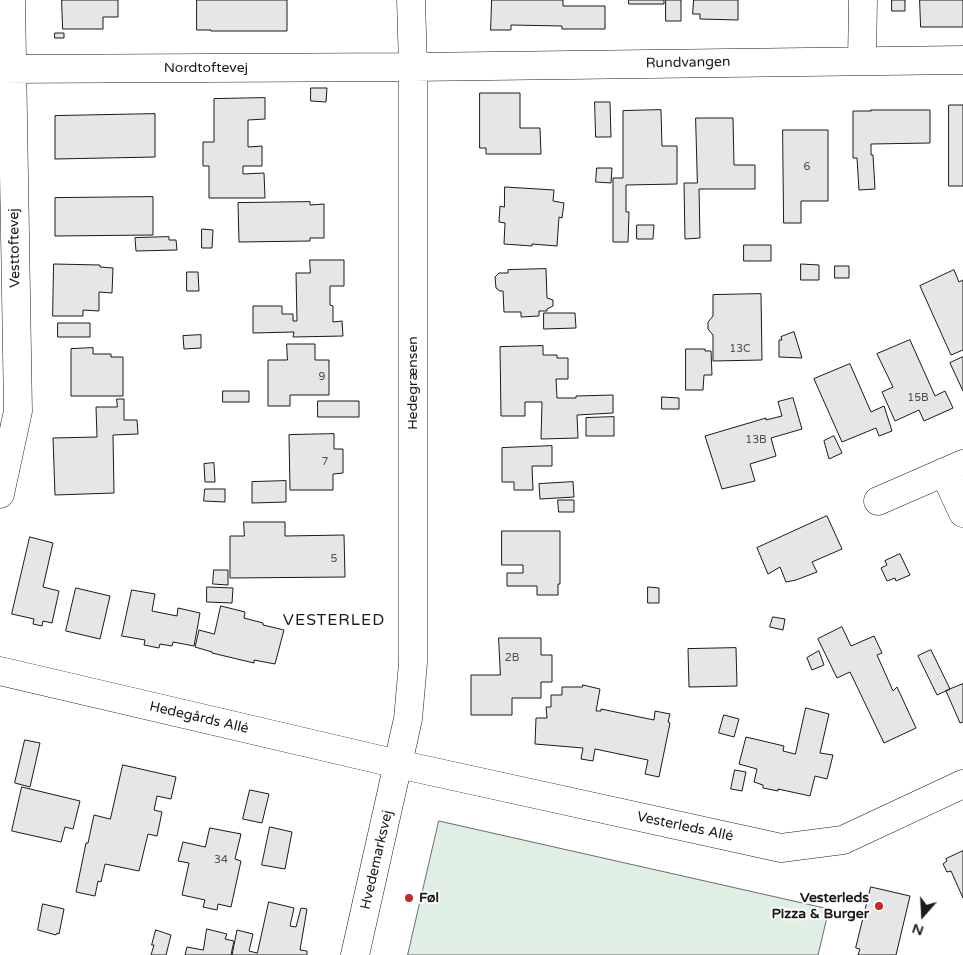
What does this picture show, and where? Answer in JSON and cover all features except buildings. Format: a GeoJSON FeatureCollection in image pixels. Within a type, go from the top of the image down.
{"type":"FeatureCollection","features":[{"type":"Feature","properties":{"kind":"street","name":"Vesttoftevej"},"geometry":{"type":"LineString","coordinates":[[0,494],[18,411],[6,69],[11,0]]}},
{"type":"Feature","properties":{"kind":"street","name":"Hedegrænsen"},"geometry":{"type":"LineString","coordinates":[[398,764],[408,719],[413,663],[412,0]]}},
{"type":"Feature","properties":{"kind":"street"},"geometry":{"type":"LineString","coordinates":[[862,61],[863,0]]}},
{"type":"Feature","properties":{"kind":"street","name":"Rundvangen"},"geometry":{"type":"LineString","coordinates":[[412,67],[963,60]]}},
{"type":"Feature","properties":{"kind":"street","name":"Nordtoftevej"},"geometry":{"type":"LineString","coordinates":[[6,69],[412,67]]}},
{"type":"Feature","properties":{"kind":"street"},"geometry":{"type":"LineString","coordinates":[[878,501],[953,468],[963,513]]}},
{"type":"Feature","properties":{"kind":"street","name":"Hedegårds Allé"},"geometry":{"type":"LineString","coordinates":[[0,671],[398,764]]}},
{"type":"Feature","properties":{"kind":"street","name":"Vesterleds Allé"},"geometry":{"type":"LineString","coordinates":[[398,764],[780,848],[843,840],[963,784]]}},
{"type":"Feature","properties":{"kind":"street","name":"Hvedemarksvej"},"geometry":{"type":"LineString","coordinates":[[355,955],[398,764]]}},
{"type":"Feature","properties":{"kind":"green space"},"geometry":{"type":"Polygon","coordinates":[[[439,821],[829,909],[818,955],[408,955],[439,821]]]}},
{"type":"Feature","properties":{"kind":"place","name":"Føl"},"geometry":{"type":"Point","coordinates":[409,898]}},
{"type":"Feature","properties":{"kind":"place","name":"Vesterleds Pizza & Burger"},"geometry":{"type":"Point","coordinates":[879,906]}},
{"type":"Feature","properties":{"kind":"district","name":"VESTERLED"},"geometry":{"type":"Point","coordinates":[334,621]}}]}
